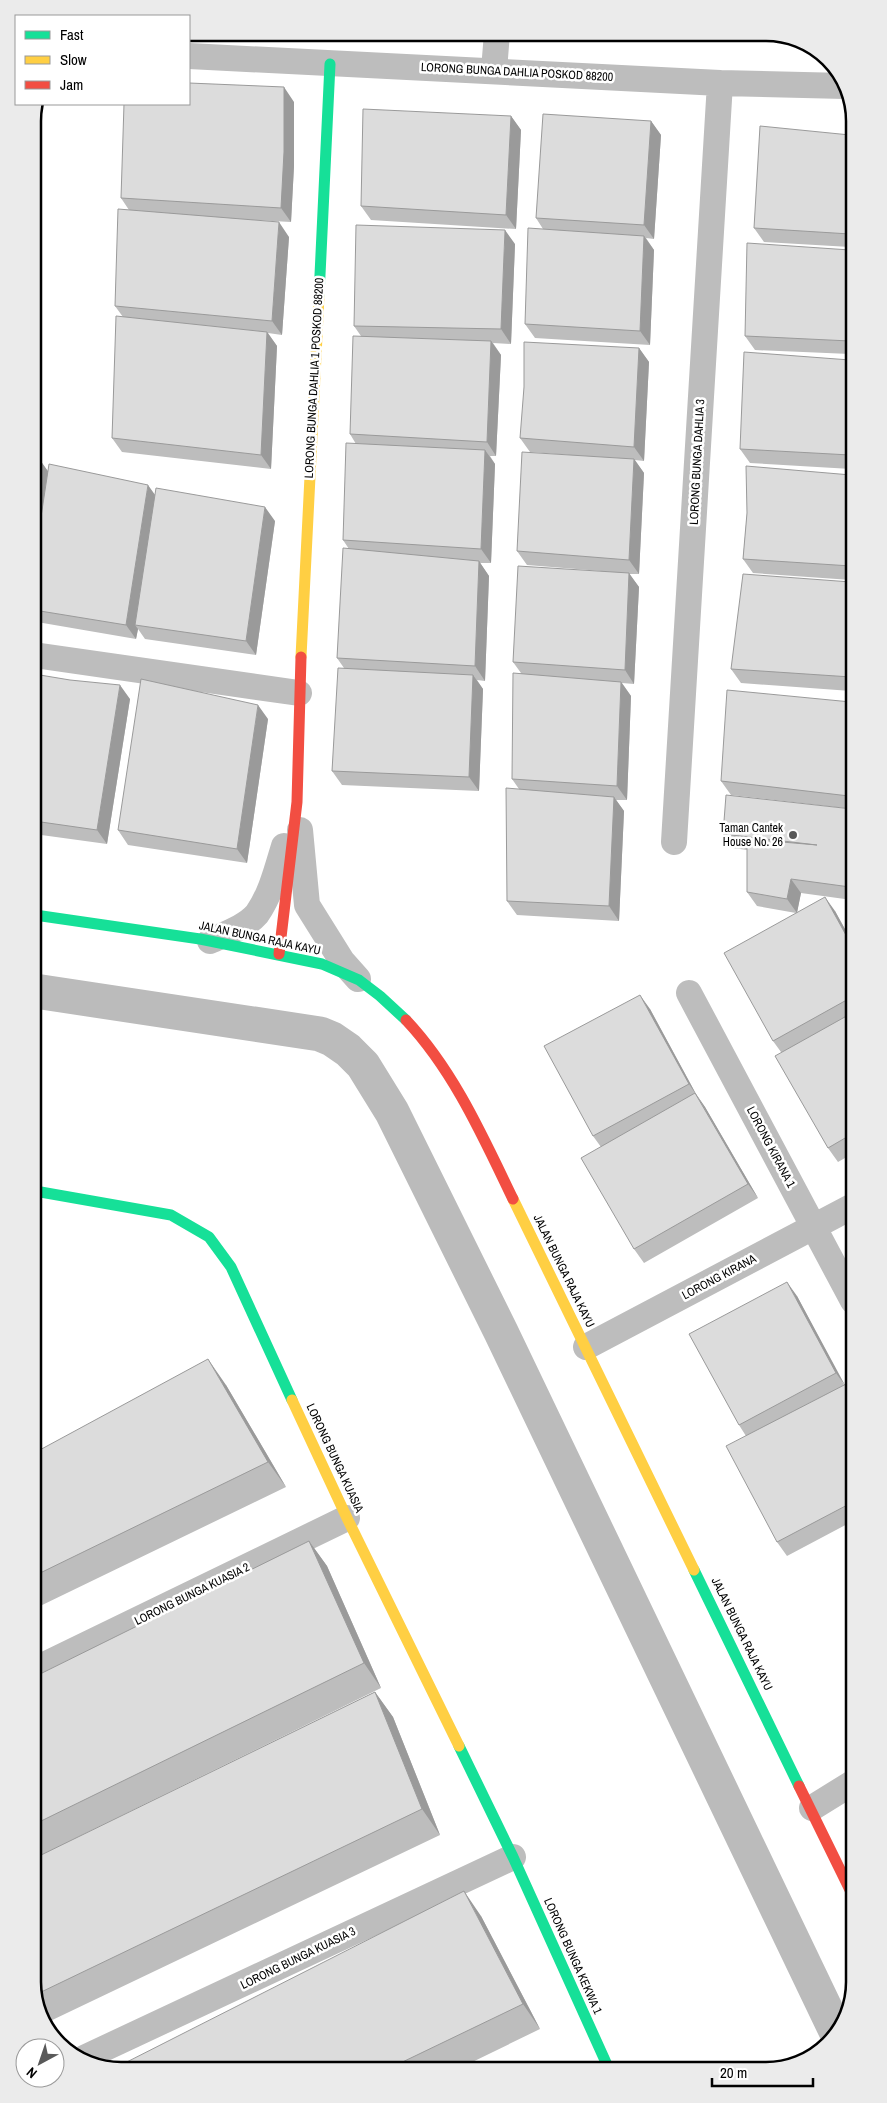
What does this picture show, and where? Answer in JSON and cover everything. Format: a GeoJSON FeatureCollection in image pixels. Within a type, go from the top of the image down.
{"type":"FeatureCollection","features":[{"type":"Feature","properties":{"kind":"street"},"geometry":{"type":"LineString","coordinates":[[494,70],[496,41]]}},
{"type":"Feature","properties":{"kind":"street","name":"LORONG BUNGA DAHLIA POSKOD 88200"},"geometry":{"type":"LineString","coordinates":[[190,56],[720,82],[837,86]]}},
{"type":"Feature","properties":{"kind":"street","name":"LORONG BUNGA DAHLIA 1 POSKOD 88200"},"geometry":{"type":"LineString","coordinates":[[279,954],[297,802],[299,693],[330,64]]}},
{"type":"Feature","properties":{"kind":"street","name":"LORONG BUNGA DAHLIA 3"},"geometry":{"type":"LineString","coordinates":[[674,842],[720,82]]}},
{"type":"Feature","properties":{"kind":"street"},"geometry":{"type":"LineString","coordinates":[[41,656],[299,693]]}},
{"type":"Feature","properties":{"kind":"street"},"geometry":{"type":"LineString","coordinates":[[210,940],[236,929],[256,914],[273,883],[297,802]]}},
{"type":"Feature","properties":{"kind":"street"},"geometry":{"type":"LineString","coordinates":[[297,802],[307,904],[342,961],[358,979]]}},
{"type":"Feature","properties":{"kind":"street","name":"JALAN BUNGA RAJA KAYU"},"geometry":{"type":"LineString","coordinates":[[41,915],[210,940],[322,964],[358,979],[388,1003],[420,1033],[452,1077],[812,1808],[846,1881]]}},
{"type":"Feature","properties":{"kind":"street","name":"LORONG KIRANA 1"},"geometry":{"type":"LineString","coordinates":[[689,993],[846,1288]]}},
{"type":"Feature","properties":{"kind":"street","name":"LORONG BUNGA KUASIA"},"geometry":{"type":"LineString","coordinates":[[41,1192],[172,1215],[209,1237],[231,1267],[347,1518],[513,1857]]}},
{"type":"Feature","properties":{"kind":"street","name":"LORONG KIRANA"},"geometry":{"type":"LineString","coordinates":[[586,1347],[846,1210]]}},
{"type":"Feature","properties":{"kind":"street","name":"LORONG BUNGA KUASIA 2"},"geometry":{"type":"LineString","coordinates":[[41,1667],[347,1518]]}},
{"type":"Feature","properties":{"kind":"street"},"geometry":{"type":"LineString","coordinates":[[812,1808],[846,1787]]}},
{"type":"Feature","properties":{"kind":"street","name":"LORONG BUNGA KUASIA 3"},"geometry":{"type":"LineString","coordinates":[[91,2055],[513,1857]]}},
{"type":"Feature","properties":{"kind":"street","name":"LORONG BUNGA KEKWA 1"},"geometry":{"type":"LineString","coordinates":[[513,1857],[606,2062]]}},
{"type":"Feature","properties":{"kind":"building"},"geometry":{"type":"Polygon","coordinates":[[[190,83],[284,87],[284,152],[281,208],[121,198],[124,105],[190,105],[190,83]]]}},
{"type":"Feature","properties":{"kind":"building"},"geometry":{"type":"Polygon","coordinates":[[[363,109],[511,116],[506,215],[361,206],[363,109]]]}},
{"type":"Feature","properties":{"kind":"building"},"geometry":{"type":"Polygon","coordinates":[[[543,114],[651,121],[644,225],[536,218],[543,114]]]}},
{"type":"Feature","properties":{"kind":"building"},"geometry":{"type":"Polygon","coordinates":[[[760,126],[846,135],[846,234],[754,228],[760,126]]]}},
{"type":"Feature","properties":{"kind":"building"},"geometry":{"type":"Polygon","coordinates":[[[118,209],[279,222],[272,321],[115,306],[118,209]]]}},
{"type":"Feature","properties":{"kind":"building"},"geometry":{"type":"Polygon","coordinates":[[[356,225],[505,230],[501,329],[354,326],[356,225]]]}},
{"type":"Feature","properties":{"kind":"building"},"geometry":{"type":"Polygon","coordinates":[[[528,228],[644,236],[640,331],[525,324],[528,228]]]}},
{"type":"Feature","properties":{"kind":"building"},"geometry":{"type":"Polygon","coordinates":[[[747,243],[846,250],[846,341],[745,336],[747,243]]]}},
{"type":"Feature","properties":{"kind":"building"},"geometry":{"type":"Polygon","coordinates":[[[116,316],[267,332],[261,455],[112,438],[116,316]]]}},
{"type":"Feature","properties":{"kind":"building"},"geometry":{"type":"Polygon","coordinates":[[[353,336],[491,341],[487,442],[350,434],[353,336]]]}},
{"type":"Feature","properties":{"kind":"building"},"geometry":{"type":"Polygon","coordinates":[[[524,342],[639,348],[634,447],[520,438],[524,387],[524,342]]]}},
{"type":"Feature","properties":{"kind":"building"},"geometry":{"type":"Polygon","coordinates":[[[744,352],[846,360],[846,455],[740,449],[744,352]]]}},
{"type":"Feature","properties":{"kind":"building"},"geometry":{"type":"Polygon","coordinates":[[[346,443],[485,450],[481,549],[343,540],[346,443]]]}},
{"type":"Feature","properties":{"kind":"building"},"geometry":{"type":"Polygon","coordinates":[[[522,452],[634,459],[629,560],[517,551],[522,452]]]}},
{"type":"Feature","properties":{"kind":"building"},"geometry":{"type":"Polygon","coordinates":[[[49,464],[148,485],[126,625],[41,611],[41,517],[49,464]]]}},
{"type":"Feature","properties":{"kind":"building"},"geometry":{"type":"Polygon","coordinates":[[[746,466],[846,475],[846,566],[743,559],[747,513],[746,466]]]}},
{"type":"Feature","properties":{"kind":"building"},"geometry":{"type":"Polygon","coordinates":[[[156,488],[265,507],[246,641],[135,625],[156,488]]]}},
{"type":"Feature","properties":{"kind":"building"},"geometry":{"type":"Polygon","coordinates":[[[343,548],[479,561],[475,666],[337,658],[343,548]]]}},
{"type":"Feature","properties":{"kind":"building"},"geometry":{"type":"Polygon","coordinates":[[[518,566],[629,573],[625,670],[513,662],[518,566]]]}},
{"type":"Feature","properties":{"kind":"building"},"geometry":{"type":"Polygon","coordinates":[[[743,574],[846,582],[846,677],[731,669],[743,574]]]}},
{"type":"Feature","properties":{"kind":"building"},"geometry":{"type":"Polygon","coordinates":[[[338,668],[473,675],[469,777],[332,771],[338,668]]]}},
{"type":"Feature","properties":{"kind":"building"},"geometry":{"type":"Polygon","coordinates":[[[513,673],[621,682],[617,786],[512,779],[513,673]]]}},
{"type":"Feature","properties":{"kind":"building"},"geometry":{"type":"Polygon","coordinates":[[[41,675],[120,685],[97,830],[41,822],[41,675]]]}},
{"type":"Feature","properties":{"kind":"building"},"geometry":{"type":"Polygon","coordinates":[[[141,679],[258,705],[237,849],[118,830],[141,679]]]}},
{"type":"Feature","properties":{"kind":"building"},"geometry":{"type":"Polygon","coordinates":[[[727,690],[846,702],[846,796],[721,781],[727,690]]]}},
{"type":"Feature","properties":{"kind":"building"},"geometry":{"type":"Polygon","coordinates":[[[506,788],[614,797],[609,906],[507,901],[506,788]]]}},
{"type":"Feature","properties":{"kind":"building"},"geometry":{"type":"Polygon","coordinates":[[[726,795],[846,808],[846,886],[791,879],[787,899],[747,892],[747,839],[817,845],[723,834],[726,795]]]}},
{"type":"Feature","properties":{"kind":"building"},"geometry":{"type":"Polygon","coordinates":[[[825,897],[846,935],[846,1000],[773,1041],[724,953],[825,897]]]}},
{"type":"Feature","properties":{"kind":"building"},"geometry":{"type":"Polygon","coordinates":[[[640,995],[689,1084],[593,1136],[544,1046],[640,995]]]}},
{"type":"Feature","properties":{"kind":"building"},"geometry":{"type":"Polygon","coordinates":[[[846,1016],[846,1138],[828,1148],[775,1056],[846,1016]]]}},
{"type":"Feature","properties":{"kind":"building"},"geometry":{"type":"Polygon","coordinates":[[[695,1093],[748,1184],[634,1249],[581,1158],[695,1093]]]}},
{"type":"Feature","properties":{"kind":"building"},"geometry":{"type":"Polygon","coordinates":[[[787,1282],[836,1373],[739,1425],[689,1334],[787,1282]]]}},
{"type":"Feature","properties":{"kind":"building"},"geometry":{"type":"Polygon","coordinates":[[[208,1359],[268,1462],[41,1573],[41,1449],[208,1359]]]}},
{"type":"Feature","properties":{"kind":"building"},"geometry":{"type":"Polygon","coordinates":[[[846,1384],[846,1506],[777,1542],[726,1446],[846,1384]]]}},
{"type":"Feature","properties":{"kind":"building"},"geometry":{"type":"Polygon","coordinates":[[[309,1541],[364,1663],[41,1821],[41,1674],[309,1541]]]}},
{"type":"Feature","properties":{"kind":"building"},"geometry":{"type":"Polygon","coordinates":[[[375,1692],[422,1809],[42,1991],[41,1855],[375,1692]]]}},
{"type":"Feature","properties":{"kind":"building"},"geometry":{"type":"Polygon","coordinates":[[[464,1891],[523,2004],[402,2062],[127,2062],[464,1891]]]}},
{"type":"Feature","properties":{"kind":"waterway"},"geometry":{"type":"LineString","coordinates":[[41,992],[320,1034],[332,1039],[348,1050],[363,1065],[392,1112],[501,1332],[833,2024]]}},
{"type":"Feature","properties":{"kind":"traffic: fast"},"geometry":{"type":"LineString","coordinates":[[319,296],[330,64]]}},
{"type":"Feature","properties":{"kind":"traffic: fast"},"geometry":{"type":"LineString","coordinates":[[41,916],[200,939],[322,964],[359,980],[406,1020]]}},
{"type":"Feature","properties":{"kind":"traffic: fast"},"geometry":{"type":"LineString","coordinates":[[41,1192],[171,1215],[209,1237],[231,1267],[292,1400]]}},
{"type":"Feature","properties":{"kind":"traffic: fast"},"geometry":{"type":"LineString","coordinates":[[694,1570],[799,1786]]}},
{"type":"Feature","properties":{"kind":"traffic: fast"},"geometry":{"type":"LineString","coordinates":[[459,1746],[513,1857],[606,2062]]}},
{"type":"Feature","properties":{"kind":"traffic: slow"},"geometry":{"type":"LineString","coordinates":[[301,657],[319,296]]}},
{"type":"Feature","properties":{"kind":"traffic: slow"},"geometry":{"type":"LineString","coordinates":[[513,1199],[694,1570]]}},
{"type":"Feature","properties":{"kind":"traffic: slow"},"geometry":{"type":"LineString","coordinates":[[292,1400],[347,1518],[459,1746]]}},
{"type":"Feature","properties":{"kind":"traffic: jam"},"geometry":{"type":"LineString","coordinates":[[279,954],[297,802],[301,657]]}},
{"type":"Feature","properties":{"kind":"traffic: jam"},"geometry":{"type":"LineString","coordinates":[[406,1020],[439,1061],[453,1083],[479,1129],[513,1199]]}},
{"type":"Feature","properties":{"kind":"traffic: jam"},"geometry":{"type":"LineString","coordinates":[[799,1786],[846,1882]]}},
{"type":"Feature","properties":{"kind":"place","name":"Taman Cantek House No. 26"},"geometry":{"type":"Point","coordinates":[793,835]}}]}
